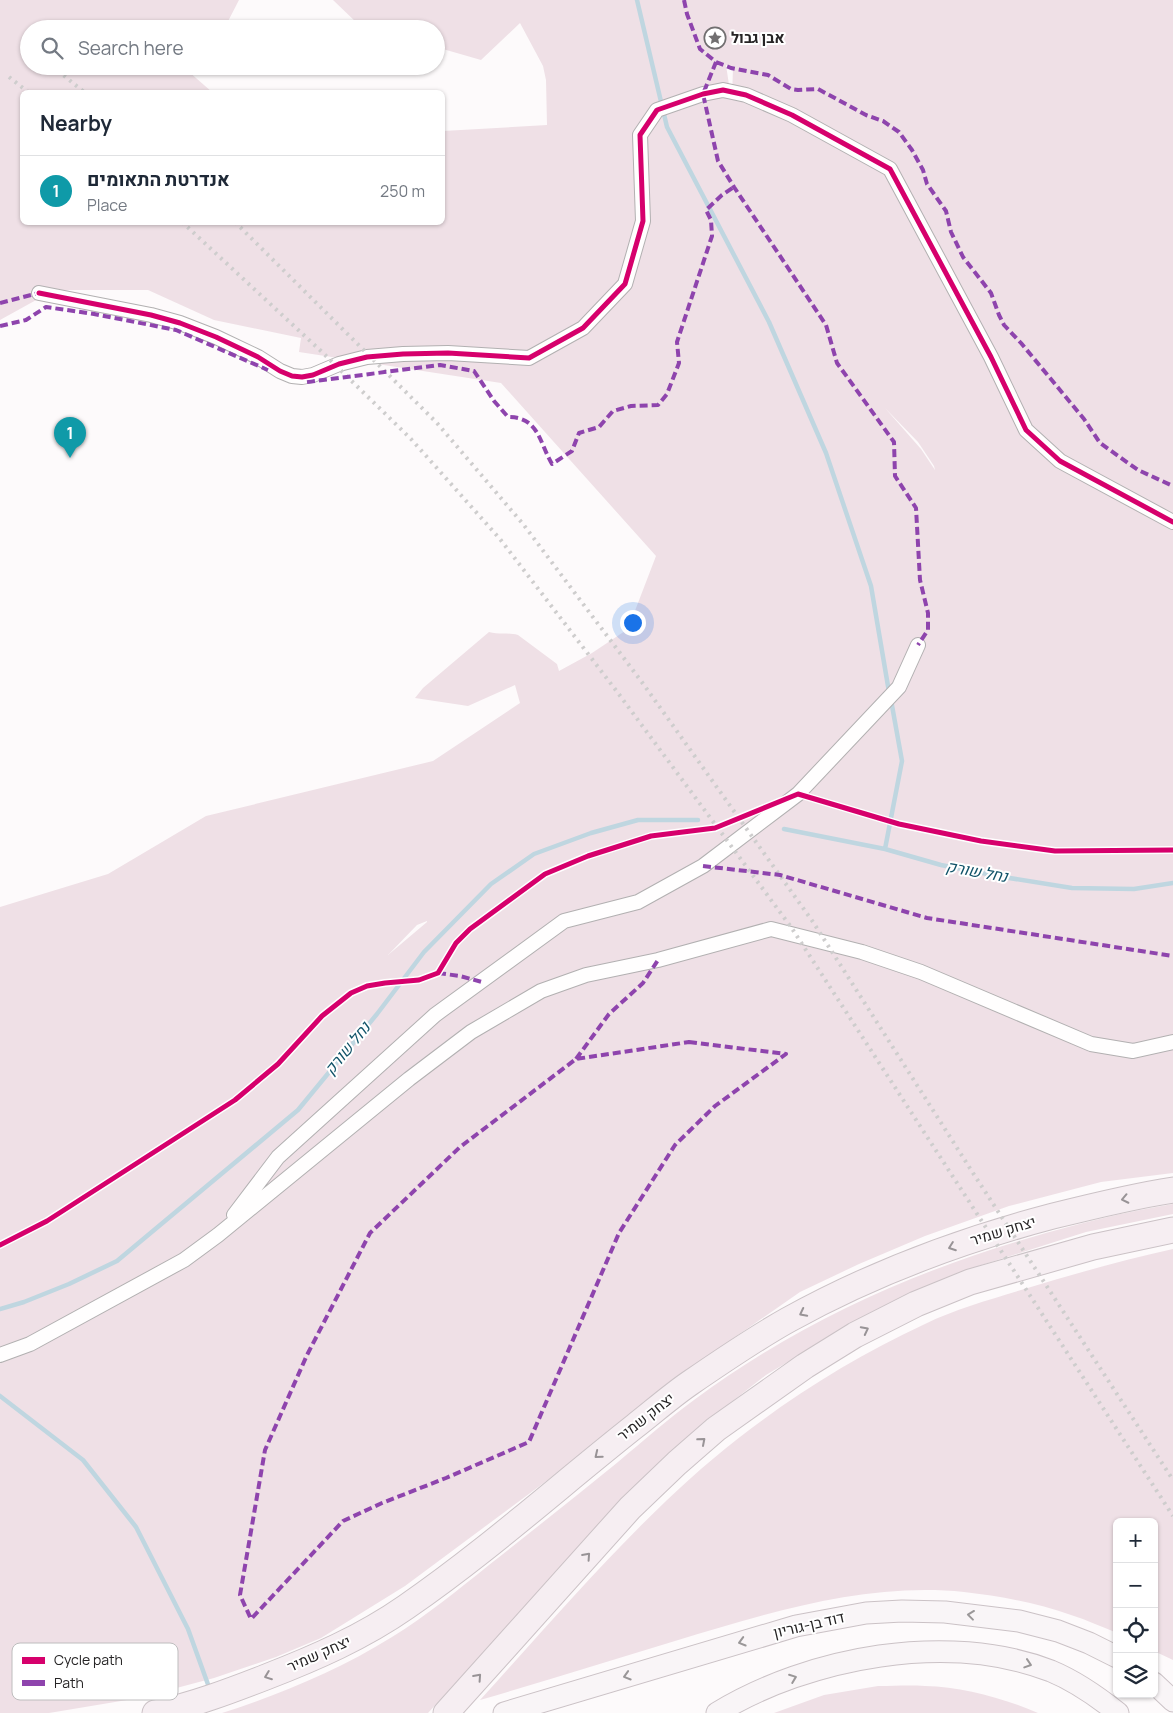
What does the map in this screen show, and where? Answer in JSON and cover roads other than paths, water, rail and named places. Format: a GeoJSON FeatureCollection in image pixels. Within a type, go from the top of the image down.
{"type":"FeatureCollection","features":[{"type":"Feature","properties":{"kind":"highway","name":"יצחק שמיר"},"geometry":{"type":"LineString","coordinates":[[155,1713],[230,1691],[302,1663],[345,1644],[406,1607],[456,1570],[688,1384],[788,1320],[870,1279],[972,1240],[1016,1226],[1079,1210],[1173,1190]]}},
{"type":"Feature","properties":{"kind":"highway"},"geometry":{"type":"LineString","coordinates":[[446,1713],[630,1508],[716,1429],[805,1366],[855,1335],[916,1304],[970,1282],[1093,1247],[1173,1230]]}},
{"type":"Feature","properties":{"kind":"main road","name":"דוד בן-גוריון"},"geometry":{"type":"LineString","coordinates":[[504,1713],[804,1625],[866,1613],[902,1611],[945,1612],[1019,1621],[1058,1631],[1089,1643],[1113,1656]]}},
{"type":"Feature","properties":{"kind":"main road"},"geometry":{"type":"LineString","coordinates":[[717,1713],[765,1689],[807,1672],[878,1656],[927,1653],[981,1654],[1017,1660],[1052,1672],[1096,1696],[1118,1713]]}},
{"type":"Feature","properties":{"kind":"main road"},"geometry":{"type":"LineString","coordinates":[[1158,1687],[1173,1701]]}},
{"type":"Feature","properties":{"kind":"street"},"geometry":{"type":"LineString","coordinates":[[39,293],[151,315],[180,323],[216,337],[292,376],[313,375],[339,364],[367,357],[403,354],[448,353],[529,358],[583,328],[625,284],[644,221],[640,135],[657,110],[703,94],[723,90],[746,95],[792,115],[890,169],[991,357],[1026,430],[1060,461],[1173,522]]}},
{"type":"Feature","properties":{"kind":"street"},"geometry":{"type":"LineString","coordinates":[[218,1234],[278,1157],[435,1015],[564,921],[638,902],[703,866],[798,794],[899,687],[918,646]]}},
{"type":"Feature","properties":{"kind":"street"},"geometry":{"type":"LineString","coordinates":[[0,1355],[30,1344],[184,1260],[471,1032],[541,991],[586,975],[658,960],[771,929],[862,952],[921,972],[1091,1044],[1133,1051],[1173,1042]]}},
{"type":"Feature","properties":{"kind":"waterway"},"geometry":{"type":"LineString","coordinates":[[637,0],[667,127],[769,322],[826,453],[871,586],[889,692]]}},
{"type":"Feature","properties":{"kind":"waterway"},"geometry":{"type":"LineString","coordinates":[[885,849],[902,761],[891,700]]}},
{"type":"Feature","properties":{"kind":"waterway","name":"נחל שורק"},"geometry":{"type":"LineString","coordinates":[[0,1309],[24,1302],[69,1284],[117,1261],[298,1110],[377,1014],[424,952],[491,884],[534,854],[591,833],[638,820],[698,820]]}},
{"type":"Feature","properties":{"kind":"waterway","name":"נחל שורק"},"geometry":{"type":"LineString","coordinates":[[784,829],[885,849],[941,865],[1072,888],[1134,889],[1173,883]]}},
{"type":"Feature","properties":{"kind":"waterway"},"geometry":{"type":"LineString","coordinates":[[0,1396],[83,1460],[136,1527],[188,1629],[210,1690]]}},
{"type":"Feature","properties":{"kind":"railway"},"geometry":{"type":"LineString","coordinates":[[63,75],[82,90]]}},
{"type":"Feature","properties":{"kind":"railway"},"geometry":{"type":"LineString","coordinates":[[9,77],[25,90]]}},
{"type":"Feature","properties":{"kind":"railway"},"geometry":{"type":"LineString","coordinates":[[185,225],[322,352],[411,439],[500,539],[618,693],[791,927],[1173,1516]]}},
{"type":"Feature","properties":{"kind":"railway"},"geometry":{"type":"LineString","coordinates":[[238,225],[437,423],[523,524],[644,685],[813,922],[973,1173],[1173,1480]]}},
{"type":"Feature","properties":{"kind":"place","name":"אבן גבול"},"geometry":{"type":"Point","coordinates":[715,38]}},
{"type":"Feature","properties":{"kind":"place","name":"אנדרטת התאומים"},"geometry":{"type":"Point","coordinates":[70,458]}}]}
